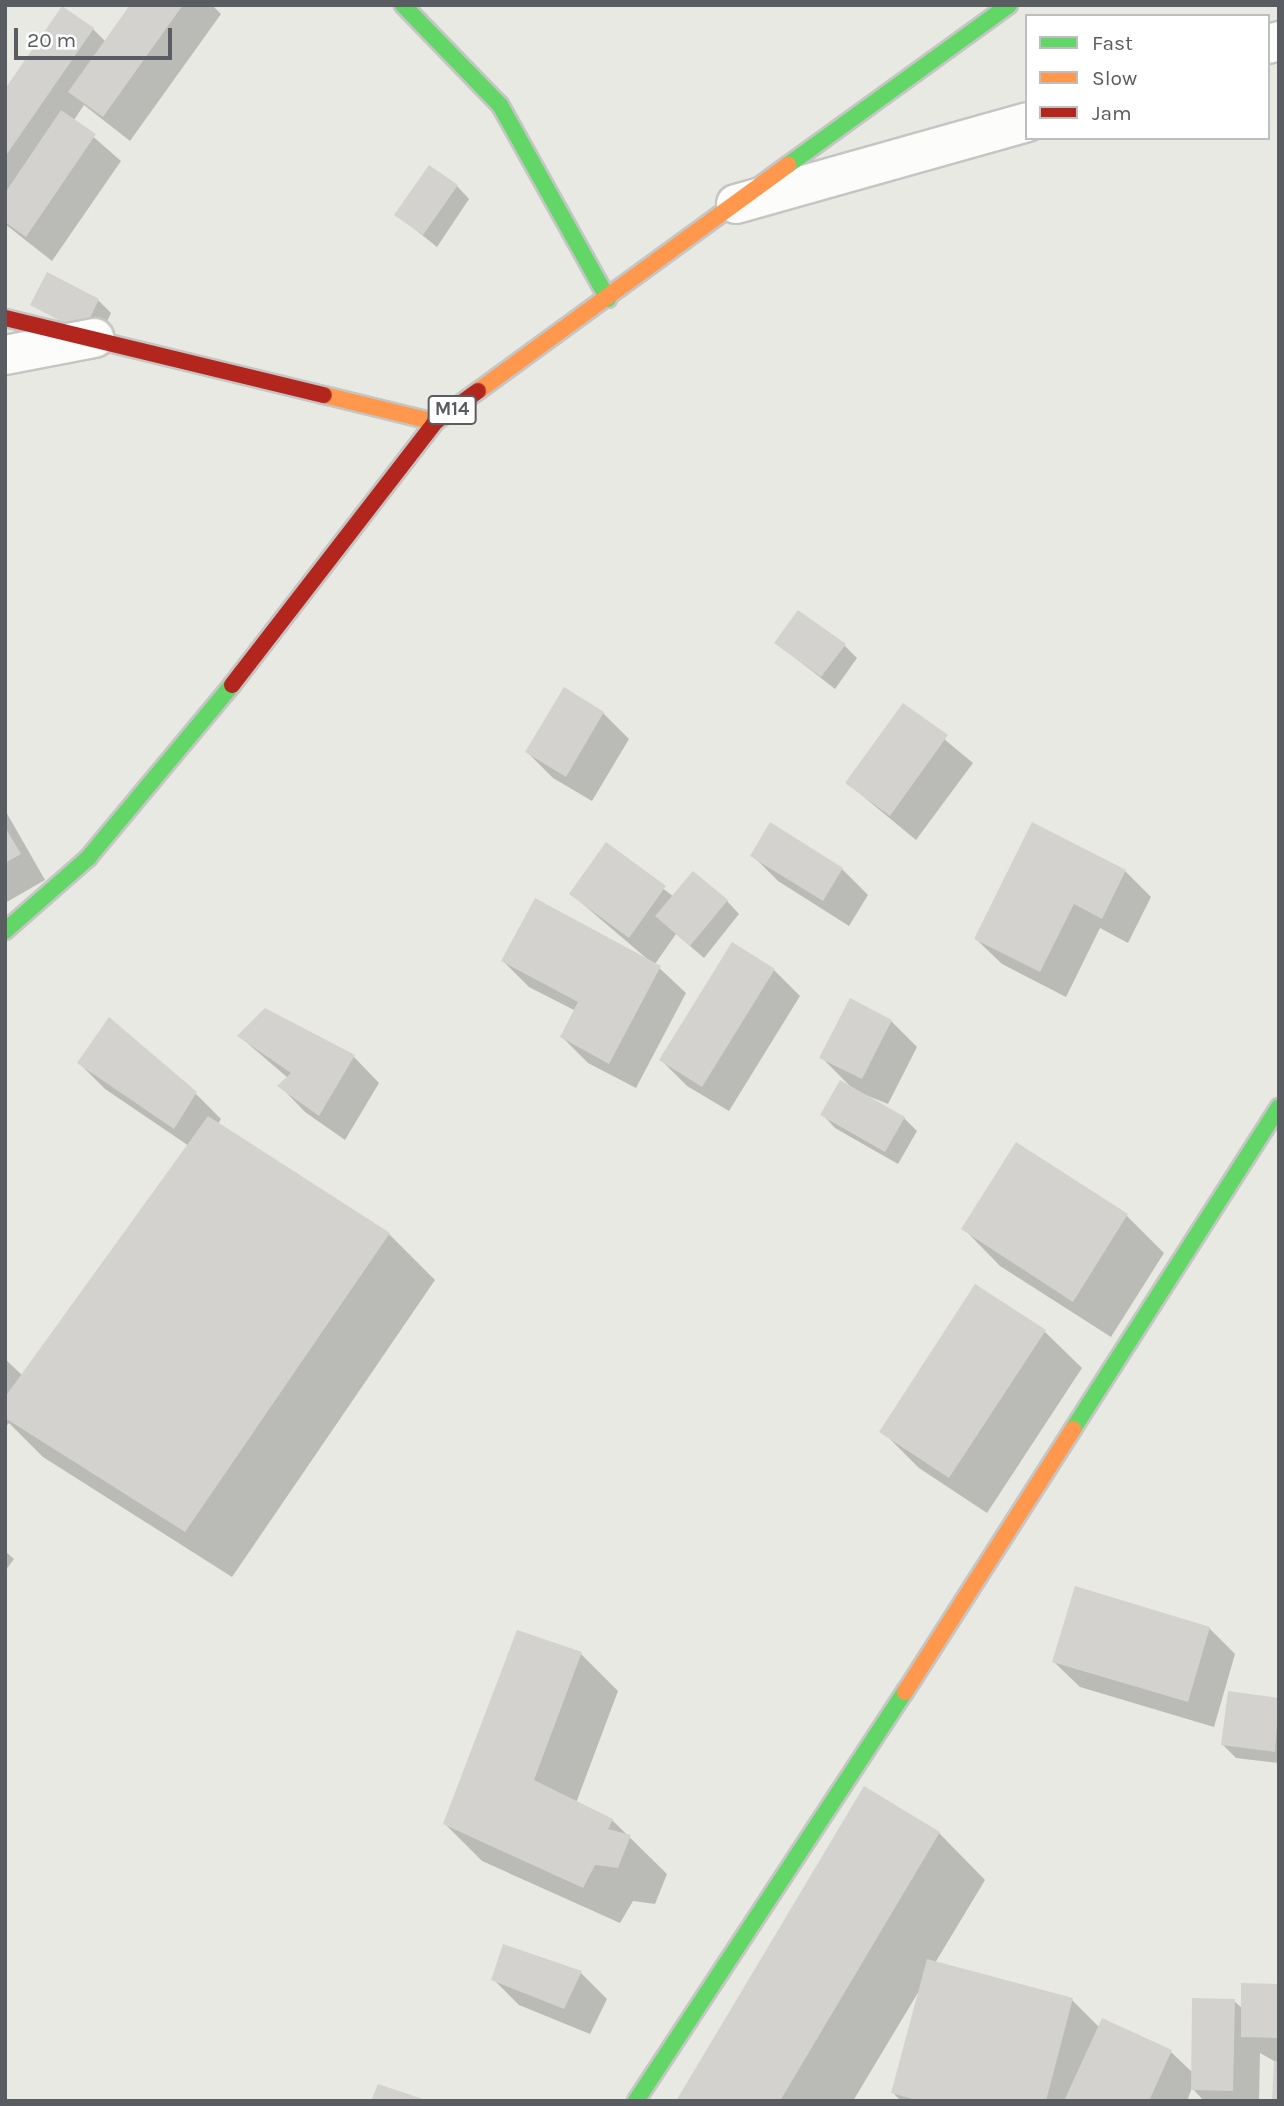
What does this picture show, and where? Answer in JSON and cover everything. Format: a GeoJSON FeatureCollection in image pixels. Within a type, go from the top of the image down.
{"type":"FeatureCollection","features":[{"type":"Feature","properties":{"kind":"street"},"geometry":{"type":"LineString","coordinates":[[403,5],[500,105],[608,299]]}},
{"type":"Feature","properties":{"kind":"street","name":"M14"},"geometry":{"type":"LineString","coordinates":[[5,931],[88,858],[173,761],[435,422],[608,299],[1009,5]]}},
{"type":"Feature","properties":{"kind":"street"},"geometry":{"type":"LineString","coordinates":[[735,204],[1025,123]]}},
{"type":"Feature","properties":{"kind":"street"},"geometry":{"type":"LineString","coordinates":[[5,318],[435,422]]}},
{"type":"Feature","properties":{"kind":"street"},"geometry":{"type":"LineString","coordinates":[[5,355],[94,338]]}},
{"type":"Feature","properties":{"kind":"street"},"geometry":{"type":"LineString","coordinates":[[636,2101],[905,1692],[1279,1107]]}},
{"type":"Feature","properties":{"kind":"building"},"geometry":{"type":"Polygon","coordinates":[[[130,5],[183,5],[103,117],[68,92],[130,5]]]}},
{"type":"Feature","properties":{"kind":"building"},"geometry":{"type":"Polygon","coordinates":[[[62,6],[94,28],[5,157],[5,89],[62,6]]]}},
{"type":"Feature","properties":{"kind":"building"},"geometry":{"type":"Polygon","coordinates":[[[61,110],[96,134],[26,237],[5,222],[5,193],[61,110]]]}},
{"type":"Feature","properties":{"kind":"building"},"geometry":{"type":"Polygon","coordinates":[[[429,165],[458,185],[423,235],[394,215],[429,165]]]}},
{"type":"Feature","properties":{"kind":"building"},"geometry":{"type":"Polygon","coordinates":[[[47,272],[99,299],[83,333],[30,305],[47,272]]]}},
{"type":"Feature","properties":{"kind":"building"},"geometry":{"type":"Polygon","coordinates":[[[798,610],[846,644],[821,677],[774,643],[798,610]]]}},
{"type":"Feature","properties":{"kind":"building"},"geometry":{"type":"Polygon","coordinates":[[[564,687],[604,712],[566,777],[525,752],[564,687]]]}},
{"type":"Feature","properties":{"kind":"building"},"geometry":{"type":"Polygon","coordinates":[[[903,703],[948,735],[890,816],[845,783],[903,703]]]}},
{"type":"Feature","properties":{"kind":"building"},"geometry":{"type":"Polygon","coordinates":[[[770,822],[843,868],[823,901],[750,856],[770,822]]]}},
{"type":"Feature","properties":{"kind":"building"},"geometry":{"type":"Polygon","coordinates":[[[1032,822],[1126,870],[1102,919],[1074,904],[1040,972],[974,939],[1032,822]]]}},
{"type":"Feature","properties":{"kind":"building"},"geometry":{"type":"Polygon","coordinates":[[[5,827],[21,854],[5,863],[5,827]]]}},
{"type":"Feature","properties":{"kind":"building"},"geometry":{"type":"Polygon","coordinates":[[[606,842],[666,886],[629,938],[569,894],[606,842]]]}},
{"type":"Feature","properties":{"kind":"building"},"geometry":{"type":"Polygon","coordinates":[[[693,871],[728,900],[690,946],[655,916],[693,871]]]}},
{"type":"Feature","properties":{"kind":"building"},"geometry":{"type":"Polygon","coordinates":[[[535,898],[661,966],[609,1064],[560,1037],[578,1002],[501,961],[535,898]]]}},
{"type":"Feature","properties":{"kind":"building"},"geometry":{"type":"Polygon","coordinates":[[[732,942],[775,969],[702,1087],[659,1060],[732,942]]]}},
{"type":"Feature","properties":{"kind":"building"},"geometry":{"type":"Polygon","coordinates":[[[850,998],[892,1020],[862,1079],[819,1058],[850,998]]]}},
{"type":"Feature","properties":{"kind":"building"},"geometry":{"type":"Polygon","coordinates":[[[265,1008],[355,1055],[319,1116],[277,1086],[291,1073],[237,1036],[265,1008]]]}},
{"type":"Feature","properties":{"kind":"building"},"geometry":{"type":"Polygon","coordinates":[[[109,1017],[197,1092],[174,1129],[77,1063],[109,1017]]]}},
{"type":"Feature","properties":{"kind":"building"},"geometry":{"type":"Polygon","coordinates":[[[840,1080],[905,1117],[885,1152],[820,1115],[840,1080]]]}},
{"type":"Feature","properties":{"kind":"building"},"geometry":{"type":"Polygon","coordinates":[[[208,1116],[390,1233],[185,1532],[5,1418],[5,1397],[208,1116]]]}},
{"type":"Feature","properties":{"kind":"building"},"geometry":{"type":"Polygon","coordinates":[[[1016,1142],[1128,1214],[1073,1302],[961,1229],[1016,1142]]]}},
{"type":"Feature","properties":{"kind":"building"},"geometry":{"type":"Polygon","coordinates":[[[975,1284],[1046,1330],[949,1478],[879,1432],[975,1284]]]}},
{"type":"Feature","properties":{"kind":"building"},"geometry":{"type":"Polygon","coordinates":[[[1075,1586],[1210,1627],[1188,1702],[1052,1662],[1075,1586]]]}},
{"type":"Feature","properties":{"kind":"building"},"geometry":{"type":"Polygon","coordinates":[[[517,1630],[582,1652],[534,1780],[613,1819],[608,1829],[631,1835],[618,1868],[595,1865],[583,1888],[443,1824],[517,1630]]]}},
{"type":"Feature","properties":{"kind":"building"},"geometry":{"type":"Polygon","coordinates":[[[1228,1691],[1279,1698],[1275,1752],[1221,1745],[1228,1691]]]}},
{"type":"Feature","properties":{"kind":"building"},"geometry":{"type":"Polygon","coordinates":[[[864,1786],[940,1832],[780,2101],[676,2101],[864,1786]]]}},
{"type":"Feature","properties":{"kind":"building"},"geometry":{"type":"Polygon","coordinates":[[[503,1944],[582,1971],[564,2009],[491,1980],[503,1944]]]}},
{"type":"Feature","properties":{"kind":"building"},"geometry":{"type":"Polygon","coordinates":[[[927,1959],[1073,1998],[1046,2101],[920,2101],[891,2093],[927,1959]]]}},
{"type":"Feature","properties":{"kind":"building"},"geometry":{"type":"Polygon","coordinates":[[[1241,1983],[1279,1984],[1279,2038],[1241,2037],[1241,1983]]]}},
{"type":"Feature","properties":{"kind":"building"},"geometry":{"type":"Polygon","coordinates":[[[1192,1998],[1235,1999],[1233,2091],[1191,2090],[1192,1998]]]}},
{"type":"Feature","properties":{"kind":"building"},"geometry":{"type":"Polygon","coordinates":[[[1102,2018],[1172,2050],[1149,2101],[1064,2101],[1102,2018]]]}},
{"type":"Feature","properties":{"kind":"building"},"geometry":{"type":"Polygon","coordinates":[[[1274,2061],[1279,2062],[1279,2101],[1272,2101],[1274,2061]]]}},
{"type":"Feature","properties":{"kind":"building"},"geometry":{"type":"Polygon","coordinates":[[[378,2084],[426,2100],[426,2101],[371,2101],[378,2084]]]}},
{"type":"Feature","properties":{"kind":"traffic: fast"},"geometry":{"type":"LineString","coordinates":[[403,5],[500,105],[608,299]]}},
{"type":"Feature","properties":{"kind":"traffic: fast"},"geometry":{"type":"LineString","coordinates":[[788,165],[1009,5]]}},
{"type":"Feature","properties":{"kind":"traffic: fast"},"geometry":{"type":"LineString","coordinates":[[5,931],[88,858],[232,685]]}},
{"type":"Feature","properties":{"kind":"traffic: fast"},"geometry":{"type":"LineString","coordinates":[[1073,1429],[1279,1107]]}},
{"type":"Feature","properties":{"kind":"traffic: fast"},"geometry":{"type":"LineString","coordinates":[[636,2101],[905,1692]]}},
{"type":"Feature","properties":{"kind":"traffic: slow"},"geometry":{"type":"LineString","coordinates":[[478,391],[788,165]]}},
{"type":"Feature","properties":{"kind":"traffic: slow"},"geometry":{"type":"LineString","coordinates":[[324,395],[435,422]]}},
{"type":"Feature","properties":{"kind":"traffic: slow"},"geometry":{"type":"LineString","coordinates":[[905,1692],[1073,1429]]}},
{"type":"Feature","properties":{"kind":"traffic: jam"},"geometry":{"type":"LineString","coordinates":[[5,318],[324,395]]}},
{"type":"Feature","properties":{"kind":"traffic: jam"},"geometry":{"type":"LineString","coordinates":[[232,685],[435,422],[478,391]]}}]}
